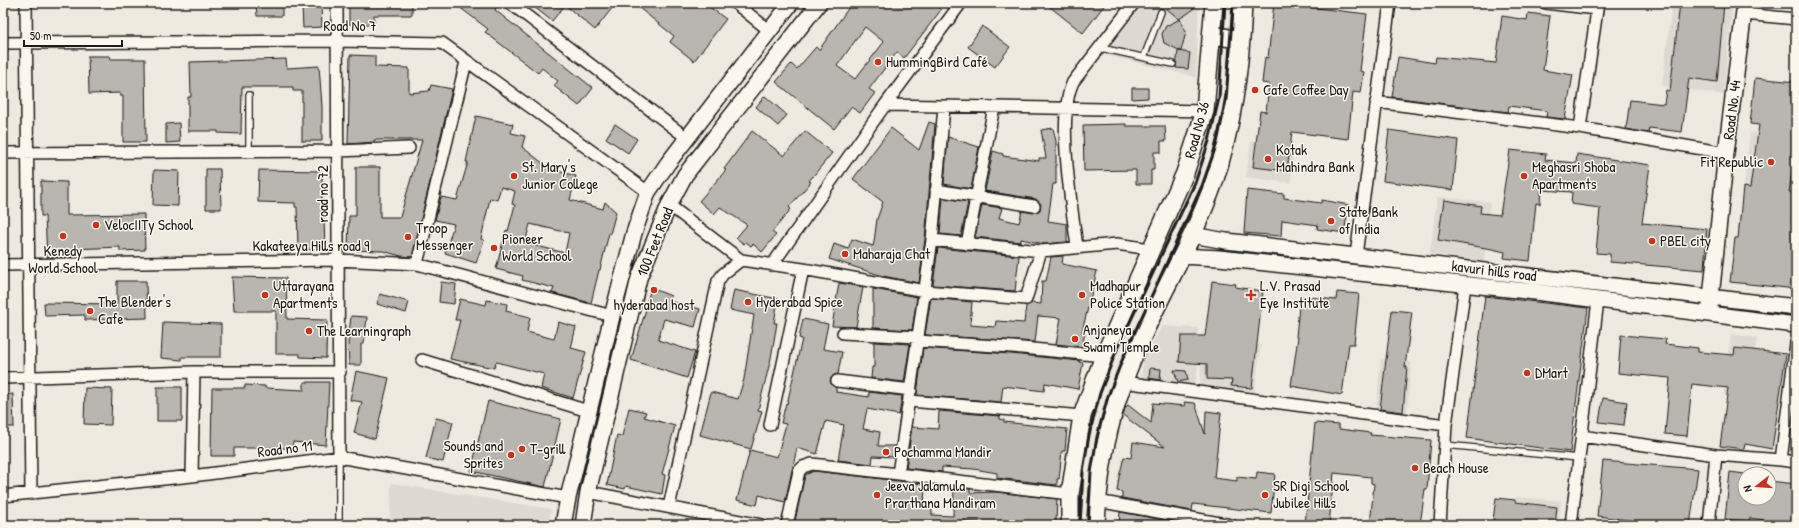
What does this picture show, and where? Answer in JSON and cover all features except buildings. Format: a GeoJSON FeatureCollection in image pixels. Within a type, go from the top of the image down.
{"type":"FeatureCollection","features":[{"type":"Feature","properties":{"kind":"main road","name":"Road No 36"},"geometry":{"type":"LineString","coordinates":[[1070,525],[1070,494],[1082,416],[1104,356],[1150,249],[1185,173],[1205,111],[1213,35],[1214,3]]}},
{"type":"Feature","properties":{"kind":"main road","name":"Road No 36"},"geometry":{"type":"LineString","coordinates":[[1096,525],[1101,464],[1108,430],[1123,382],[1146,329],[1192,235],[1214,181],[1238,76],[1243,3]]}},
{"type":"Feature","properties":{"kind":"main road"},"geometry":{"type":"LineString","coordinates":[[1213,35],[1241,40]]}},
{"type":"Feature","properties":{"kind":"street"},"geometry":{"type":"LineString","coordinates":[[26,3],[31,494]]}},
{"type":"Feature","properties":{"kind":"street","name":"road no 72"},"geometry":{"type":"LineString","coordinates":[[338,3],[339,457]]}},
{"type":"Feature","properties":{"kind":"street"},"geometry":{"type":"LineString","coordinates":[[510,3],[687,138]]}},
{"type":"Feature","properties":{"kind":"street"},"geometry":{"type":"LineString","coordinates":[[735,3],[770,31]]}},
{"type":"Feature","properties":{"kind":"street","name":"100 Feet Road"},"geometry":{"type":"LineString","coordinates":[[563,525],[588,411],[612,316],[634,233],[648,192],[687,138],[791,3]]}},
{"type":"Feature","properties":{"kind":"street","name":"100 Feet Road"},"geometry":{"type":"LineString","coordinates":[[583,525],[588,492],[640,278],[669,206],[685,175],[819,3]]}},
{"type":"Feature","properties":{"kind":"street"},"geometry":{"type":"LineString","coordinates":[[772,265],[885,105],[961,3]]}},
{"type":"Feature","properties":{"kind":"street"},"geometry":{"type":"LineString","coordinates":[[1077,247],[1068,172],[1066,108],[1068,93],[1073,82],[1101,48],[1134,3]]}},
{"type":"Feature","properties":{"kind":"street"},"geometry":{"type":"LineString","coordinates":[[1356,255],[1390,3]]}},
{"type":"Feature","properties":{"kind":"street"},"geometry":{"type":"LineString","coordinates":[[1546,3],[1597,6],[1580,128]]}},
{"type":"Feature","properties":{"kind":"street"},"geometry":{"type":"LineString","coordinates":[[1744,8],[1796,20]]}},
{"type":"Feature","properties":{"kind":"street","name":"Road No. 44"},"geometry":{"type":"LineString","coordinates":[[1710,314],[1726,153],[1744,8]]}},
{"type":"Feature","properties":{"kind":"street","name":"Road No 7"},"geometry":{"type":"LineString","coordinates":[[3,43],[338,41],[435,42],[448,47],[466,62],[648,192]]}},
{"type":"Feature","properties":{"kind":"street"},"geometry":{"type":"LineString","coordinates":[[748,60],[764,72]]}},
{"type":"Feature","properties":{"kind":"street"},"geometry":{"type":"LineString","coordinates":[[417,264],[466,62]]}},
{"type":"Feature","properties":{"kind":"street"},"geometry":{"type":"LineString","coordinates":[[1376,102],[1580,128],[1726,153]]}},
{"type":"Feature","properties":{"kind":"street"},"geometry":{"type":"LineString","coordinates":[[885,105],[1205,111]]}},
{"type":"Feature","properties":{"kind":"street"},"geometry":{"type":"LineString","coordinates":[[898,474],[932,240],[944,106]]}},
{"type":"Feature","properties":{"kind":"street"},"geometry":{"type":"LineString","coordinates":[[967,244],[994,107]]}},
{"type":"Feature","properties":{"kind":"street"},"geometry":{"type":"LineString","coordinates":[[3,153],[338,151],[410,148]]}},
{"type":"Feature","properties":{"kind":"street"},"geometry":{"type":"LineString","coordinates":[[936,190],[1034,206]]}},
{"type":"Feature","properties":{"kind":"street"},"geometry":{"type":"LineString","coordinates":[[669,206],[741,260],[803,269],[925,291],[1026,300],[1041,251]]}},
{"type":"Feature","properties":{"kind":"street","name":"kavuri hills road"},"geometry":{"type":"LineString","coordinates":[[1192,235],[1235,242],[1712,296],[1796,307]]}},
{"type":"Feature","properties":{"kind":"street"},"geometry":{"type":"LineString","coordinates":[[932,240],[1041,251],[1117,244],[1150,249]]}},
{"type":"Feature","properties":{"kind":"street"},"geometry":{"type":"LineString","coordinates":[[1233,260],[1235,242]]}},
{"type":"Feature","properties":{"kind":"street","name":"kavuri hills road"},"geometry":{"type":"LineString","coordinates":[[1181,256],[1233,260],[1598,300],[1796,325]]}},
{"type":"Feature","properties":{"kind":"street","name":"Kakateeya Hills road 9"},"geometry":{"type":"LineString","coordinates":[[3,266],[338,260],[417,264],[612,316]]}},
{"type":"Feature","properties":{"kind":"street"},"geometry":{"type":"LineString","coordinates":[[669,507],[718,281],[741,260]]}},
{"type":"Feature","properties":{"kind":"street"},"geometry":{"type":"LineString","coordinates":[[770,425],[803,269]]}},
{"type":"Feature","properties":{"kind":"street"},"geometry":{"type":"LineString","coordinates":[[1440,525],[1446,425],[1466,286]]}},
{"type":"Feature","properties":{"kind":"street"},"geometry":{"type":"LineString","coordinates":[[1571,525],[1579,458],[1580,436],[1598,300]]}},
{"type":"Feature","properties":{"kind":"street"},"geometry":{"type":"LineString","coordinates":[[843,333],[1104,356]]}},
{"type":"Feature","properties":{"kind":"street"},"geometry":{"type":"LineString","coordinates":[[1780,460],[1796,343]]}},
{"type":"Feature","properties":{"kind":"street"},"geometry":{"type":"LineString","coordinates":[[422,360],[588,411]]}},
{"type":"Feature","properties":{"kind":"street"},"geometry":{"type":"LineString","coordinates":[[3,378],[194,372],[340,372]]}},
{"type":"Feature","properties":{"kind":"street"},"geometry":{"type":"LineString","coordinates":[[192,476],[194,372]]}},
{"type":"Feature","properties":{"kind":"street"},"geometry":{"type":"LineString","coordinates":[[837,381],[910,395],[1082,416]]}},
{"type":"Feature","properties":{"kind":"street"},"geometry":{"type":"LineString","coordinates":[[1123,382],[1446,425]]}},
{"type":"Feature","properties":{"kind":"street"},"geometry":{"type":"LineString","coordinates":[[1580,436],[1716,455],[1796,462]]}},
{"type":"Feature","properties":{"kind":"street"},"geometry":{"type":"LineString","coordinates":[[1709,525],[1716,455]]}},
{"type":"Feature","properties":{"kind":"street","name":"Road no 11"},"geometry":{"type":"LineString","coordinates":[[3,496],[192,476],[339,457],[568,498]]}},
{"type":"Feature","properties":{"kind":"street"},"geometry":{"type":"LineString","coordinates":[[787,525],[800,471],[807,465],[818,464],[1070,494]]}},
{"type":"Feature","properties":{"kind":"street"},"geometry":{"type":"LineString","coordinates":[[588,492],[761,525]]}},
{"type":"Feature","properties":{"kind":"street"},"geometry":{"type":"LineString","coordinates":[[1097,501],[1231,525]]}},
{"type":"Feature","properties":{"kind":"lane"},"geometry":{"type":"LineString","coordinates":[[1144,57],[1161,12]]}},
{"type":"Feature","properties":{"kind":"lane"},"geometry":{"type":"LineString","coordinates":[[1101,48],[1173,64]]}},
{"type":"Feature","properties":{"kind":"lane"},"geometry":{"type":"LineString","coordinates":[[249,95],[249,151]]}},
{"type":"Feature","properties":{"kind":"lane"},"geometry":{"type":"LineString","coordinates":[[1445,445],[1579,458]]}},
{"type":"Feature","properties":{"kind":"lane"},"geometry":{"type":"LineString","coordinates":[[339,457],[339,525]]}},
{"type":"Feature","properties":{"kind":"shaded area"},"geometry":{"type":"Polygon","coordinates":[[[1142,3],[1199,3],[1196,77],[1105,55],[1142,3]]]}},
{"type":"Feature","properties":{"kind":"shaded area"},"geometry":{"type":"Polygon","coordinates":[[[1672,3],[1733,3],[1723,95],[1662,86],[1672,3]]]}},
{"type":"Feature","properties":{"kind":"shaded area"},"geometry":{"type":"Polygon","coordinates":[[[1750,132],[1796,138],[1796,195],[1744,189],[1750,132]]]}},
{"type":"Feature","properties":{"kind":"shaded area"},"geometry":{"type":"Polygon","coordinates":[[[1251,141],[1294,145],[1291,183],[1246,177],[1251,141]]]}},
{"type":"Feature","properties":{"kind":"shaded area"},"geometry":{"type":"Polygon","coordinates":[[[1437,197],[1490,202],[1484,262],[1430,254],[1437,197]]]}},
{"type":"Feature","properties":{"kind":"shaded area"},"geometry":{"type":"Polygon","coordinates":[[[1162,326],[1198,328],[1198,366],[1194,389],[1141,382],[1143,359],[1162,326]]]}},
{"type":"Feature","properties":{"kind":"shaded area"},"geometry":{"type":"Polygon","coordinates":[[[1202,334],[1261,345],[1254,395],[1200,389],[1202,334]]]}},
{"type":"Feature","properties":{"kind":"shaded area"},"geometry":{"type":"Polygon","coordinates":[[[1731,334],[1757,338],[1749,398],[1723,395],[1731,334]]]}},
{"type":"Feature","properties":{"kind":"shaded area"},"geometry":{"type":"Polygon","coordinates":[[[1381,359],[1411,362],[1407,413],[1376,411],[1381,359]]]}},
{"type":"Feature","properties":{"kind":"shaded area"},"geometry":{"type":"Polygon","coordinates":[[[391,483],[551,509],[549,525],[390,525],[391,483]]]}},
{"type":"Feature","properties":{"kind":"shaded area"},"geometry":{"type":"Polygon","coordinates":[[[1516,497],[1561,501],[1558,525],[1513,525],[1516,497]]]}},
{"type":"Feature","properties":{"kind":"shaded area"},"geometry":{"type":"Polygon","coordinates":[[[602,520],[653,521],[689,525],[601,525],[602,520]]]}},
{"type":"Feature","properties":{"kind":"railway"},"geometry":{"type":"LineString","coordinates":[[1080,525],[1083,471],[1089,435],[1100,393],[1115,354],[1195,183],[1209,141],[1219,98],[1225,3]]}},
{"type":"Feature","properties":{"kind":"railway"},"geometry":{"type":"LineString","coordinates":[[1088,525],[1091,472],[1097,437],[1108,396],[1123,358],[1202,186],[1217,143],[1226,100],[1233,3]]}},
{"type":"Feature","properties":{"kind":"place","name":"HummingBird Café"},"geometry":{"type":"Point","coordinates":[878,62]}},
{"type":"Feature","properties":{"kind":"place","name":"Cafe Coffee Day"},"geometry":{"type":"Point","coordinates":[1255,90]}},
{"type":"Feature","properties":{"kind":"place","name":"Kotak Mahindra Bank"},"geometry":{"type":"Point","coordinates":[1268,159]}},
{"type":"Feature","properties":{"kind":"place","name":"Fit Republic"},"geometry":{"type":"Point","coordinates":[1771,162]}},
{"type":"Feature","properties":{"kind":"place","name":"St. Mary's Junior College"},"geometry":{"type":"Point","coordinates":[514,176]}},
{"type":"Feature","properties":{"kind":"place","name":"Meghasri Shoba Apartments"},"geometry":{"type":"Point","coordinates":[1524,176]}},
{"type":"Feature","properties":{"kind":"place","name":"State Bank of India"},"geometry":{"type":"Point","coordinates":[1331,221]}},
{"type":"Feature","properties":{"kind":"place","name":"VelocIITy School"},"geometry":{"type":"Point","coordinates":[96,225]}},
{"type":"Feature","properties":{"kind":"place","name":"Kenedy World School"},"geometry":{"type":"Point","coordinates":[63,236]}},
{"type":"Feature","properties":{"kind":"place","name":"Troop Messenger"},"geometry":{"type":"Point","coordinates":[408,237]}},
{"type":"Feature","properties":{"kind":"place","name":"PBEL city"},"geometry":{"type":"Point","coordinates":[1652,241]}},
{"type":"Feature","properties":{"kind":"place","name":"Pioneer World School"},"geometry":{"type":"Point","coordinates":[494,248]}},
{"type":"Feature","properties":{"kind":"place","name":"Maharaja Chat"},"geometry":{"type":"Point","coordinates":[845,254]}},
{"type":"Feature","properties":{"kind":"place","name":"hyderabad host"},"geometry":{"type":"Point","coordinates":[654,290]}},
{"type":"Feature","properties":{"kind":"place","name":"Uttarayana Apartments"},"geometry":{"type":"Point","coordinates":[265,295]}},
{"type":"Feature","properties":{"kind":"place","name":"Madhapur Police Station"},"geometry":{"type":"Point","coordinates":[1082,295]}},
{"type":"Feature","properties":{"kind":"place","name":"L.V. Prasad Eye Institute"},"geometry":{"type":"Point","coordinates":[1251,295]}},
{"type":"Feature","properties":{"kind":"place","name":"Hyderabad Spice"},"geometry":{"type":"Point","coordinates":[748,302]}},
{"type":"Feature","properties":{"kind":"place","name":"The Blender's Cafe"},"geometry":{"type":"Point","coordinates":[90,311]}},
{"type":"Feature","properties":{"kind":"place","name":"The Learningraph"},"geometry":{"type":"Point","coordinates":[309,331]}},
{"type":"Feature","properties":{"kind":"place","name":"Anjaneya Swami Temple"},"geometry":{"type":"Point","coordinates":[1075,339]}},
{"type":"Feature","properties":{"kind":"place","name":"DMart"},"geometry":{"type":"Point","coordinates":[1527,373]}},
{"type":"Feature","properties":{"kind":"place","name":"T-grill"},"geometry":{"type":"Point","coordinates":[522,449]}},
{"type":"Feature","properties":{"kind":"place","name":"Pochamma Mandir"},"geometry":{"type":"Point","coordinates":[886,452]}},
{"type":"Feature","properties":{"kind":"place","name":"Sounds and Sprites"},"geometry":{"type":"Point","coordinates":[511,455]}},
{"type":"Feature","properties":{"kind":"place","name":"Beach House"},"geometry":{"type":"Point","coordinates":[1415,468]}},
{"type":"Feature","properties":{"kind":"place","name":"Jeeva Jalamula Prarthana Mandiram"},"geometry":{"type":"Point","coordinates":[877,495]}},
{"type":"Feature","properties":{"kind":"place","name":"SR Digi School Jubilee Hills"},"geometry":{"type":"Point","coordinates":[1265,495]}}]}
